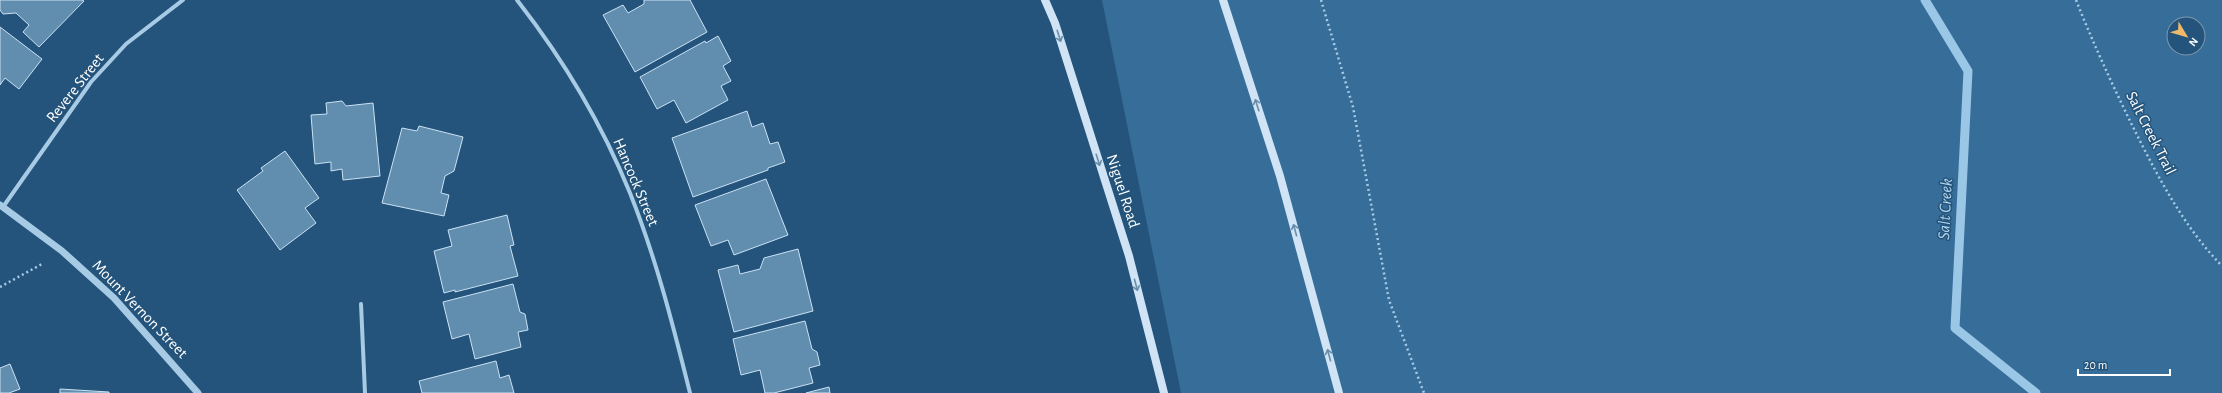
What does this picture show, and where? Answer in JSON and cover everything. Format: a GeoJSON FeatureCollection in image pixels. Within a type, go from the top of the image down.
{"type":"FeatureCollection","features":[{"type":"Feature","properties":{"kind":"main road","name":"Niguel Road"},"geometry":{"type":"LineString","coordinates":[[1045,0],[1055,23],[1129,256],[1164,393]]}},
{"type":"Feature","properties":{"kind":"main road"},"geometry":{"type":"LineString","coordinates":[[1223,0],[1280,176],[1339,393]]}},
{"type":"Feature","properties":{"kind":"street","name":"Revere Street"},"geometry":{"type":"LineString","coordinates":[[1,206],[91,82],[126,44],[183,0]]}},
{"type":"Feature","properties":{"kind":"street","name":"Hancock Street"},"geometry":{"type":"LineString","coordinates":[[517,0],[542,32],[588,106],[630,192],[668,304],[690,393]]}},
{"type":"Feature","properties":{"kind":"street","name":"Mount Vernon Street"},"geometry":{"type":"LineString","coordinates":[[1,206],[62,252],[114,298],[198,393]]}},
{"type":"Feature","properties":{"kind":"street"},"geometry":{"type":"LineString","coordinates":[[361,304],[365,393]]}},
{"type":"Feature","properties":{"kind":"path"},"geometry":{"type":"LineString","coordinates":[[1321,0],[1353,107],[1389,300],[1424,393]]}},
{"type":"Feature","properties":{"kind":"path","name":"Salt Creek Trail"},"geometry":{"type":"LineString","coordinates":[[2076,0],[2100,58],[2157,176],[2204,248],[2222,266]]}},
{"type":"Feature","properties":{"kind":"path"},"geometry":{"type":"LineString","coordinates":[[0,287],[42,264]]}},
{"type":"Feature","properties":{"kind":"shaded area"},"geometry":{"type":"Polygon","coordinates":[[[1102,0],[2222,0],[2222,393],[1181,393],[1102,0]]]}},
{"type":"Feature","properties":{"kind":"building"},"geometry":{"type":"Polygon","coordinates":[[[0,0],[84,1],[39,47],[23,32],[29,25],[16,13],[3,14],[0,10],[0,0]]]}},
{"type":"Feature","properties":{"kind":"building"},"geometry":{"type":"Polygon","coordinates":[[[644,0],[690,0],[707,32],[635,72],[603,15],[623,5],[628,13],[644,4],[644,0]]]}},
{"type":"Feature","properties":{"kind":"building"},"geometry":{"type":"Polygon","coordinates":[[[0,27],[42,59],[19,89],[5,78],[0,85],[0,27]]]}},
{"type":"Feature","properties":{"kind":"building"},"geometry":{"type":"Polygon","coordinates":[[[718,36],[731,61],[723,66],[731,81],[721,86],[728,100],[686,123],[674,100],[657,109],[640,77],[705,41],[706,43],[718,36]]]}},
{"type":"Feature","properties":{"kind":"building"},"geometry":{"type":"Polygon","coordinates":[[[342,101],[346,106],[373,103],[380,176],[343,180],[342,169],[331,171],[331,162],[315,164],[311,115],[327,114],[326,103],[342,101]]]}},
{"type":"Feature","properties":{"kind":"building"},"geometry":{"type":"Polygon","coordinates":[[[747,111],[752,127],[763,123],[770,144],[778,142],[785,162],[768,168],[768,170],[693,197],[672,138],[747,111]]]}},
{"type":"Feature","properties":{"kind":"building"},"geometry":{"type":"Polygon","coordinates":[[[419,126],[463,137],[454,171],[445,176],[441,193],[449,195],[444,216],[382,203],[402,128],[417,131],[419,126]]]}},
{"type":"Feature","properties":{"kind":"building"},"geometry":{"type":"Polygon","coordinates":[[[285,151],[319,198],[305,208],[316,223],[280,250],[237,190],[263,171],[261,168],[285,151]]]}},
{"type":"Feature","properties":{"kind":"building"},"geometry":{"type":"Polygon","coordinates":[[[766,179],[788,235],[734,255],[728,240],[711,246],[695,205],[766,179]]]}},
{"type":"Feature","properties":{"kind":"building"},"geometry":{"type":"Polygon","coordinates":[[[507,215],[514,245],[510,246],[518,276],[455,292],[455,290],[444,293],[434,251],[452,246],[448,230],[507,215]]]}},
{"type":"Feature","properties":{"kind":"building"},"geometry":{"type":"Polygon","coordinates":[[[798,249],[813,311],[734,332],[718,270],[738,265],[740,274],[760,269],[764,258],[798,249]]]}},
{"type":"Feature","properties":{"kind":"building"},"geometry":{"type":"Polygon","coordinates":[[[513,284],[520,312],[525,314],[528,330],[518,332],[521,347],[475,359],[469,334],[452,339],[443,302],[513,284]]]}},
{"type":"Feature","properties":{"kind":"building"},"geometry":{"type":"Polygon","coordinates":[[[805,321],[812,349],[817,352],[820,365],[809,368],[813,383],[774,393],[765,393],[760,370],[741,375],[733,339],[805,321]]]}},
{"type":"Feature","properties":{"kind":"building"},"geometry":{"type":"Polygon","coordinates":[[[496,361],[500,378],[509,375],[514,393],[422,393],[419,381],[496,361]]]}},
{"type":"Feature","properties":{"kind":"building"},"geometry":{"type":"Polygon","coordinates":[[[10,364],[20,389],[9,393],[0,393],[0,368],[10,364]]]}},
{"type":"Feature","properties":{"kind":"building"},"geometry":{"type":"Polygon","coordinates":[[[829,387],[830,393],[806,393],[829,387]]]}},
{"type":"Feature","properties":{"kind":"building"},"geometry":{"type":"Polygon","coordinates":[[[60,389],[109,392],[109,393],[60,393],[60,389]]]}},
{"type":"Feature","properties":{"kind":"waterway","name":"Salt Creek"},"geometry":{"type":"LineString","coordinates":[[1925,0],[1968,71],[1955,328],[2036,393]]}}]}
